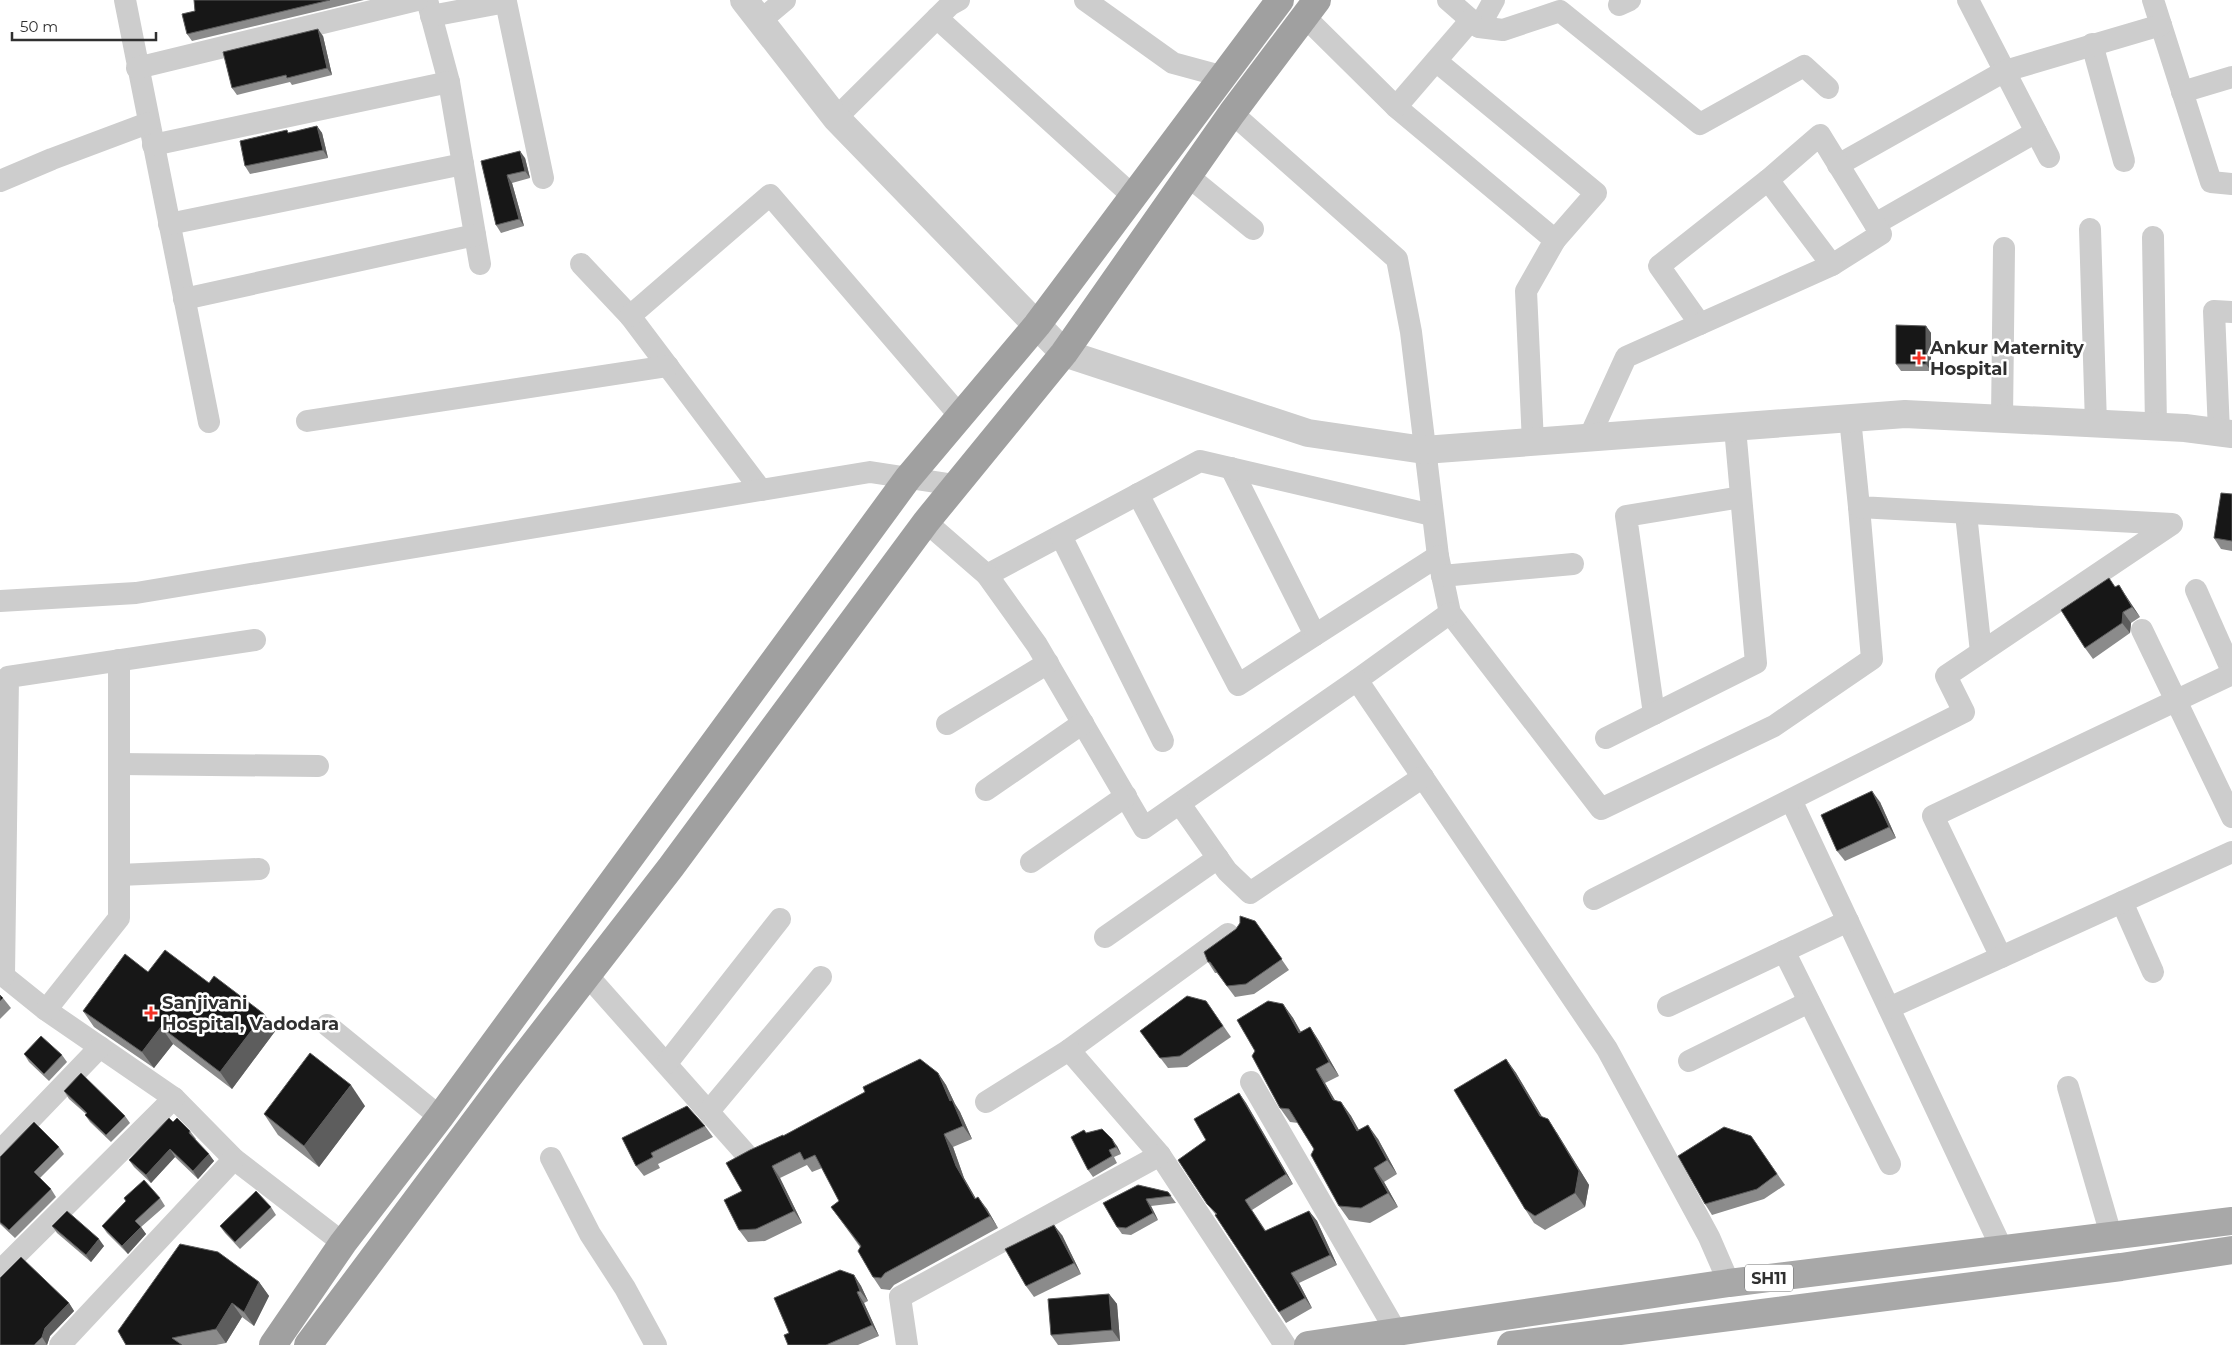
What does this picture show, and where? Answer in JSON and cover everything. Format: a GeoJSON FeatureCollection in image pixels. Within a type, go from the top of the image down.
{"type":"FeatureCollection","features":[{"type":"Feature","properties":{"kind":"highway"},"geometry":{"type":"LineString","coordinates":[[273,1345],[344,1243],[440,1117],[908,478],[1037,325],[1221,76],[1280,0]]}},
{"type":"Feature","properties":{"kind":"highway"},"geometry":{"type":"LineString","coordinates":[[308,1345],[509,1076],[677,858],[926,522],[1064,353],[1232,113],[1311,8]]}},
{"type":"Feature","properties":{"kind":"main road","name":"SH11"},"geometry":{"type":"LineString","coordinates":[[1308,1345],[1729,1283],[2232,1221]]}},
{"type":"Feature","properties":{"kind":"main road","name":"SH11"},"geometry":{"type":"LineString","coordinates":[[1511,1345],[2111,1269],[2232,1250]]}},
{"type":"Feature","properties":{"kind":"street"},"geometry":{"type":"LineString","coordinates":[[124,0],[209,422]]}},
{"type":"Feature","properties":{"kind":"street"},"geometry":{"type":"LineString","coordinates":[[785,0],[752,10],[836,118],[1064,353],[1308,432],[1424,450],[1905,414],[2156,427],[2226,433],[2214,311],[2232,312]]}},
{"type":"Feature","properties":{"kind":"street"},"geometry":{"type":"LineString","coordinates":[[836,118],[950,5],[959,0]]}},
{"type":"Feature","properties":{"kind":"street"},"geometry":{"type":"LineString","coordinates":[[1085,0],[1173,63],[1221,76]]}},
{"type":"Feature","properties":{"kind":"street"},"geometry":{"type":"LineString","coordinates":[[1448,0],[1475,23],[1503,30],[1560,12],[1700,124],[1804,66],[1828,88]]}},
{"type":"Feature","properties":{"kind":"street"},"geometry":{"type":"LineString","coordinates":[[1396,108],[1436,60],[1475,23],[1494,0]]}},
{"type":"Feature","properties":{"kind":"street"},"geometry":{"type":"LineString","coordinates":[[1968,0],[2048,157]]}},
{"type":"Feature","properties":{"kind":"street"},"geometry":{"type":"LineString","coordinates":[[2153,0],[2211,182],[2232,184]]}},
{"type":"Feature","properties":{"kind":"street"},"geometry":{"type":"LineString","coordinates":[[137,68],[425,5],[506,2],[543,178]]}},
{"type":"Feature","properties":{"kind":"street"},"geometry":{"type":"LineString","coordinates":[[425,5],[449,82],[480,264]]}},
{"type":"Feature","properties":{"kind":"street"},"geometry":{"type":"LineString","coordinates":[[1311,8],[1396,108],[1555,240]]}},
{"type":"Feature","properties":{"kind":"street"},"geometry":{"type":"LineString","coordinates":[[937,18],[1134,196]]}},
{"type":"Feature","properties":{"kind":"street"},"geometry":{"type":"LineString","coordinates":[[1838,165],[2005,71],[2161,25]]}},
{"type":"Feature","properties":{"kind":"street"},"geometry":{"type":"LineString","coordinates":[[2092,44],[2124,161]]}},
{"type":"Feature","properties":{"kind":"street"},"geometry":{"type":"LineString","coordinates":[[1436,60],[1596,193],[1555,240],[1526,290],[1533,443]]}},
{"type":"Feature","properties":{"kind":"street"},"geometry":{"type":"LineString","coordinates":[[2182,92],[2232,77]]}},
{"type":"Feature","properties":{"kind":"street"},"geometry":{"type":"LineString","coordinates":[[0,181],[52,159],[150,134],[449,82]]}},
{"type":"Feature","properties":{"kind":"street"},"geometry":{"type":"LineString","coordinates":[[1232,113],[1397,259],[1411,332],[1432,515],[1450,613],[1601,809],[1774,726],[1872,659],[1850,418]]}},
{"type":"Feature","properties":{"kind":"street"},"geometry":{"type":"LineString","coordinates":[[1875,224],[2036,132]]}},
{"type":"Feature","properties":{"kind":"street"},"geometry":{"type":"LineString","coordinates":[[1589,438],[1626,357],[1700,324],[1832,265],[1881,234],[1820,135],[1768,180],[1659,266],[1700,324]]}},
{"type":"Feature","properties":{"kind":"street"},"geometry":{"type":"LineString","coordinates":[[169,224],[463,164]]}},
{"type":"Feature","properties":{"kind":"street"},"geometry":{"type":"LineString","coordinates":[[1188,176],[1253,229]]}},
{"type":"Feature","properties":{"kind":"street"},"geometry":{"type":"LineString","coordinates":[[1768,180],[1832,265]]}},
{"type":"Feature","properties":{"kind":"street"},"geometry":{"type":"LineString","coordinates":[[630,316],[770,196],[960,416]]}},
{"type":"Feature","properties":{"kind":"street"},"geometry":{"type":"LineString","coordinates":[[2090,229],[2096,424]]}},
{"type":"Feature","properties":{"kind":"street"},"geometry":{"type":"LineString","coordinates":[[184,299],[475,235]]}},
{"type":"Feature","properties":{"kind":"street"},"geometry":{"type":"LineString","coordinates":[[2153,237],[2156,427]]}},
{"type":"Feature","properties":{"kind":"street"},"geometry":{"type":"LineString","coordinates":[[2002,419],[2004,248]]}},
{"type":"Feature","properties":{"kind":"street"},"geometry":{"type":"LineString","coordinates":[[581,264],[630,316],[761,490]]}},
{"type":"Feature","properties":{"kind":"street"},"geometry":{"type":"LineString","coordinates":[[307,421],[668,366]]}},
{"type":"Feature","properties":{"kind":"street"},"geometry":{"type":"LineString","coordinates":[[1606,738],[1756,663],[1735,428]]}},
{"type":"Feature","properties":{"kind":"street"},"geometry":{"type":"LineString","coordinates":[[987,575],[1200,461],[1432,515]]}},
{"type":"Feature","properties":{"kind":"street"},"geometry":{"type":"LineString","coordinates":[[1231,468],[1314,635]]}},
{"type":"Feature","properties":{"kind":"street"},"geometry":{"type":"LineString","coordinates":[[0,601],[136,593],[870,472],[955,485]]}},
{"type":"Feature","properties":{"kind":"street"},"geometry":{"type":"LineString","coordinates":[[1138,494],[1238,685],[1314,635],[1440,566],[1573,564]]}},
{"type":"Feature","properties":{"kind":"street"},"geometry":{"type":"LineString","coordinates":[[1654,714],[1626,516],[1741,497]]}},
{"type":"Feature","properties":{"kind":"street"},"geometry":{"type":"LineString","coordinates":[[1594,899],[1964,712],[1946,676],[2172,524],[1859,507]]}},
{"type":"Feature","properties":{"kind":"street"},"geometry":{"type":"LineString","coordinates":[[1966,514],[1981,652]]}},
{"type":"Feature","properties":{"kind":"street"},"geometry":{"type":"LineString","coordinates":[[926,522],[987,575],[1048,663],[1144,828],[1450,613]]}},
{"type":"Feature","properties":{"kind":"street"},"geometry":{"type":"LineString","coordinates":[[1061,536],[1163,741]]}},
{"type":"Feature","properties":{"kind":"street"},"geometry":{"type":"LineString","coordinates":[[2000,957],[1933,816],[2232,673],[2196,590]]}},
{"type":"Feature","properties":{"kind":"street"},"geometry":{"type":"LineString","coordinates":[[2142,630],[2232,817]]}},
{"type":"Feature","properties":{"kind":"street"},"geometry":{"type":"LineString","coordinates":[[255,640],[8,677],[2,975],[46,1010],[174,1098],[234,1160],[344,1243]]}},
{"type":"Feature","properties":{"kind":"street"},"geometry":{"type":"LineString","coordinates":[[46,1010],[119,918],[119,660]]}},
{"type":"Feature","properties":{"kind":"street"},"geometry":{"type":"LineString","coordinates":[[947,724],[1048,663]]}},
{"type":"Feature","properties":{"kind":"street"},"geometry":{"type":"LineString","coordinates":[[1357,680],[1607,1049],[1709,1237],[1729,1283]]}},
{"type":"Feature","properties":{"kind":"street"},"geometry":{"type":"LineString","coordinates":[[986,790],[1083,723]]}},
{"type":"Feature","properties":{"kind":"street"},"geometry":{"type":"LineString","coordinates":[[119,764],[318,766]]}},
{"type":"Feature","properties":{"kind":"street"},"geometry":{"type":"LineString","coordinates":[[1180,804],[1227,871],[1250,893],[1423,777]]}},
{"type":"Feature","properties":{"kind":"street"},"geometry":{"type":"LineString","coordinates":[[1031,862],[1126,796]]}},
{"type":"Feature","properties":{"kind":"street"},"geometry":{"type":"LineString","coordinates":[[1791,800],[2002,1248]]}},
{"type":"Feature","properties":{"kind":"street"},"geometry":{"type":"LineString","coordinates":[[1889,1008],[2232,852]]}},
{"type":"Feature","properties":{"kind":"street"},"geometry":{"type":"LineString","coordinates":[[1105,937],[1218,858]]}},
{"type":"Feature","properties":{"kind":"street"},"geometry":{"type":"LineString","coordinates":[[119,875],[259,869]]}},
{"type":"Feature","properties":{"kind":"street"},"geometry":{"type":"LineString","coordinates":[[2122,902],[2154,972]]}},
{"type":"Feature","properties":{"kind":"street"},"geometry":{"type":"LineString","coordinates":[[666,1063],[780,919]]}},
{"type":"Feature","properties":{"kind":"street"},"geometry":{"type":"LineString","coordinates":[[1668,1006],[1848,921]]}},
{"type":"Feature","properties":{"kind":"street"},"geometry":{"type":"LineString","coordinates":[[986,1102],[1069,1050],[1235,929]]}},
{"type":"Feature","properties":{"kind":"street"},"geometry":{"type":"LineString","coordinates":[[1784,951],[1890,1164]]}},
{"type":"Feature","properties":{"kind":"street"},"geometry":{"type":"LineString","coordinates":[[587,975],[745,1153]]}},
{"type":"Feature","properties":{"kind":"street"},"geometry":{"type":"LineString","coordinates":[[709,1111],[821,977]]}},
{"type":"Feature","properties":{"kind":"street"},"geometry":{"type":"LineString","coordinates":[[1689,1061],[1809,1002]]}},
{"type":"Feature","properties":{"kind":"street"},"geometry":{"type":"LineString","coordinates":[[327,1025],[440,1117]]}},
{"type":"Feature","properties":{"kind":"street"},"geometry":{"type":"LineString","coordinates":[[0,1151],[100,1047]]}},
{"type":"Feature","properties":{"kind":"street"},"geometry":{"type":"LineString","coordinates":[[1069,1050],[1160,1155],[1285,1345]]}},
{"type":"Feature","properties":{"kind":"street"},"geometry":{"type":"LineString","coordinates":[[1251,1082],[1397,1333]]}},
{"type":"Feature","properties":{"kind":"street"},"geometry":{"type":"LineString","coordinates":[[2068,1086],[2111,1235]]}},
{"type":"Feature","properties":{"kind":"street"},"geometry":{"type":"LineString","coordinates":[[0,1271],[174,1098]]}},
{"type":"Feature","properties":{"kind":"street"},"geometry":{"type":"LineString","coordinates":[[908,1345],[900,1297],[1160,1155]]}},
{"type":"Feature","properties":{"kind":"street"},"geometry":{"type":"LineString","coordinates":[[551,1158],[590,1234],[625,1288],[656,1345]]}},
{"type":"Feature","properties":{"kind":"street"},"geometry":{"type":"LineString","coordinates":[[60,1345],[234,1160]]}},
{"type":"Feature","properties":{"kind":"building"},"geometry":{"type":"Polygon","coordinates":[[[194,0],[330,0],[187,34],[182,14],[195,11],[194,0]]]}},
{"type":"Feature","properties":{"kind":"building"},"geometry":{"type":"Polygon","coordinates":[[[318,29],[327,68],[287,78],[286,75],[232,88],[223,52],[318,29]]]}},
{"type":"Feature","properties":{"kind":"building"},"geometry":{"type":"Polygon","coordinates":[[[317,126],[323,150],[245,166],[240,141],[287,130],[288,133],[317,126]]]}},
{"type":"Feature","properties":{"kind":"building"},"geometry":{"type":"Polygon","coordinates":[[[520,151],[525,171],[507,175],[519,219],[496,225],[481,161],[520,151]]]}},
{"type":"Feature","properties":{"kind":"building"},"geometry":{"type":"Polygon","coordinates":[[[1896,325],[1926,326],[1926,364],[1896,364],[1896,325]]]}},
{"type":"Feature","properties":{"kind":"building"},"geometry":{"type":"Polygon","coordinates":[[[2221,493],[2232,494],[2232,541],[2214,538],[2221,493]]]}},
{"type":"Feature","properties":{"kind":"building"},"geometry":{"type":"Polygon","coordinates":[[[2109,578],[2115,587],[2119,585],[2132,607],[2123,612],[2122,623],[2085,648],[2061,610],[2109,578]]]}},
{"type":"Feature","properties":{"kind":"building"},"geometry":{"type":"Polygon","coordinates":[[[1872,791],[1889,827],[1837,851],[1821,815],[1872,791]]]}},
{"type":"Feature","properties":{"kind":"building"},"geometry":{"type":"Polygon","coordinates":[[[1240,916],[1255,921],[1282,959],[1246,984],[1227,986],[1210,962],[1208,962],[1204,952],[1236,929],[1240,923],[1240,916]]]}},
{"type":"Feature","properties":{"kind":"building"},"geometry":{"type":"Polygon","coordinates":[[[165,950],[209,983],[214,976],[264,1014],[220,1072],[161,1027],[142,1052],[83,1011],[125,954],[148,972],[165,950]]]}},
{"type":"Feature","properties":{"kind":"building"},"geometry":{"type":"Polygon","coordinates":[[[1187,996],[1206,1001],[1223,1026],[1180,1056],[1160,1058],[1140,1031],[1187,996]]]}},
{"type":"Feature","properties":{"kind":"building"},"geometry":{"type":"Polygon","coordinates":[[[1268,1001],[1283,1004],[1299,1033],[1310,1027],[1329,1062],[1316,1069],[1333,1100],[1341,1102],[1357,1131],[1368,1125],[1387,1160],[1374,1168],[1388,1193],[1361,1208],[1339,1206],[1311,1155],[1314,1149],[1289,1109],[1280,1108],[1252,1056],[1255,1051],[1237,1020],[1268,1001]]]}},
{"type":"Feature","properties":{"kind":"building"},"geometry":{"type":"Polygon","coordinates":[[[41,1036],[62,1055],[44,1074],[24,1054],[41,1036]]]}},
{"type":"Feature","properties":{"kind":"building"},"geometry":{"type":"Polygon","coordinates":[[[310,1053],[351,1085],[304,1146],[264,1114],[310,1053]]]}},
{"type":"Feature","properties":{"kind":"building"},"geometry":{"type":"Polygon","coordinates":[[[920,1059],[938,1073],[950,1101],[952,1100],[963,1126],[944,1134],[956,1166],[975,1199],[978,1197],[990,1216],[885,1273],[881,1278],[873,1277],[858,1251],[861,1246],[831,1207],[839,1201],[815,1155],[804,1160],[800,1152],[772,1166],[794,1211],[756,1229],[739,1230],[724,1200],[742,1191],[726,1163],[783,1136],[865,1092],[863,1087],[920,1059]]]}},
{"type":"Feature","properties":{"kind":"building"},"geometry":{"type":"Polygon","coordinates":[[[1506,1059],[1540,1116],[1548,1119],[1579,1171],[1575,1193],[1535,1216],[1525,1209],[1454,1090],[1506,1059]]]}},
{"type":"Feature","properties":{"kind":"building"},"geometry":{"type":"Polygon","coordinates":[[[81,1073],[125,1116],[106,1135],[64,1091],[81,1073]]]}},
{"type":"Feature","properties":{"kind":"building"},"geometry":{"type":"Polygon","coordinates":[[[1239,1093],[1286,1174],[1245,1200],[1265,1231],[1309,1211],[1330,1255],[1291,1273],[1305,1298],[1279,1312],[1215,1215],[1217,1214],[1207,1204],[1178,1160],[1206,1140],[1194,1119],[1239,1093]]]}},
{"type":"Feature","properties":{"kind":"building"},"geometry":{"type":"Polygon","coordinates":[[[687,1106],[705,1126],[651,1153],[653,1157],[636,1166],[622,1138],[687,1106]]]}},
{"type":"Feature","properties":{"kind":"building"},"geometry":{"type":"Polygon","coordinates":[[[169,1118],[173,1122],[177,1118],[209,1154],[193,1171],[170,1149],[146,1175],[129,1160],[169,1118]]]}},
{"type":"Feature","properties":{"kind":"building"},"geometry":{"type":"Polygon","coordinates":[[[34,1122],[59,1147],[34,1172],[51,1189],[9,1230],[0,1222],[0,1157],[34,1122]]]}},
{"type":"Feature","properties":{"kind":"building"},"geometry":{"type":"Polygon","coordinates":[[[1724,1127],[1751,1136],[1777,1174],[1757,1189],[1705,1204],[1678,1156],[1724,1127]]]}},
{"type":"Feature","properties":{"kind":"building"},"geometry":{"type":"Polygon","coordinates":[[[1102,1129],[1112,1139],[1116,1147],[1109,1150],[1112,1156],[1088,1170],[1071,1137],[1084,1130],[1086,1133],[1102,1129]]]}},
{"type":"Feature","properties":{"kind":"building"},"geometry":{"type":"Polygon","coordinates":[[[144,1180],[160,1198],[135,1221],[141,1227],[122,1246],[102,1226],[126,1201],[124,1198],[144,1180]]]}},
{"type":"Feature","properties":{"kind":"building"},"geometry":{"type":"Polygon","coordinates":[[[1138,1185],[1168,1192],[1171,1196],[1146,1199],[1153,1213],[1126,1228],[1117,1227],[1103,1203],[1138,1185]]]}},
{"type":"Feature","properties":{"kind":"building"},"geometry":{"type":"Polygon","coordinates":[[[256,1191],[271,1207],[235,1242],[220,1226],[256,1191]]]}},
{"type":"Feature","properties":{"kind":"building"},"geometry":{"type":"Polygon","coordinates":[[[67,1211],[99,1239],[86,1255],[52,1226],[67,1211]]]}},
{"type":"Feature","properties":{"kind":"building"},"geometry":{"type":"Polygon","coordinates":[[[1054,1225],[1074,1263],[1026,1286],[1005,1249],[1054,1225]]]}},
{"type":"Feature","properties":{"kind":"building"},"geometry":{"type":"Polygon","coordinates":[[[180,1244],[218,1252],[259,1282],[244,1312],[232,1303],[216,1329],[172,1338],[182,1345],[126,1345],[118,1331],[180,1244]]]}},
{"type":"Feature","properties":{"kind":"building"},"geometry":{"type":"Polygon","coordinates":[[[21,1257],[69,1303],[45,1328],[42,1337],[34,1345],[0,1345],[0,1278],[21,1257]]]}},
{"type":"Feature","properties":{"kind":"building"},"geometry":{"type":"Polygon","coordinates":[[[840,1270],[854,1275],[860,1291],[857,1292],[872,1325],[826,1345],[788,1345],[784,1335],[789,1333],[774,1298],[840,1270]]]}},
{"type":"Feature","properties":{"kind":"building"},"geometry":{"type":"Polygon","coordinates":[[[1109,1294],[1112,1330],[1051,1335],[1048,1299],[1109,1294]]]}},
{"type":"Feature","properties":{"kind":"place","name":"Ankur Maternity Hospital"},"geometry":{"type":"Point","coordinates":[1919,358]}},
{"type":"Feature","properties":{"kind":"place","name":"Sanjivani Hospital, Vadodara"},"geometry":{"type":"Point","coordinates":[151,1013]}}]}
